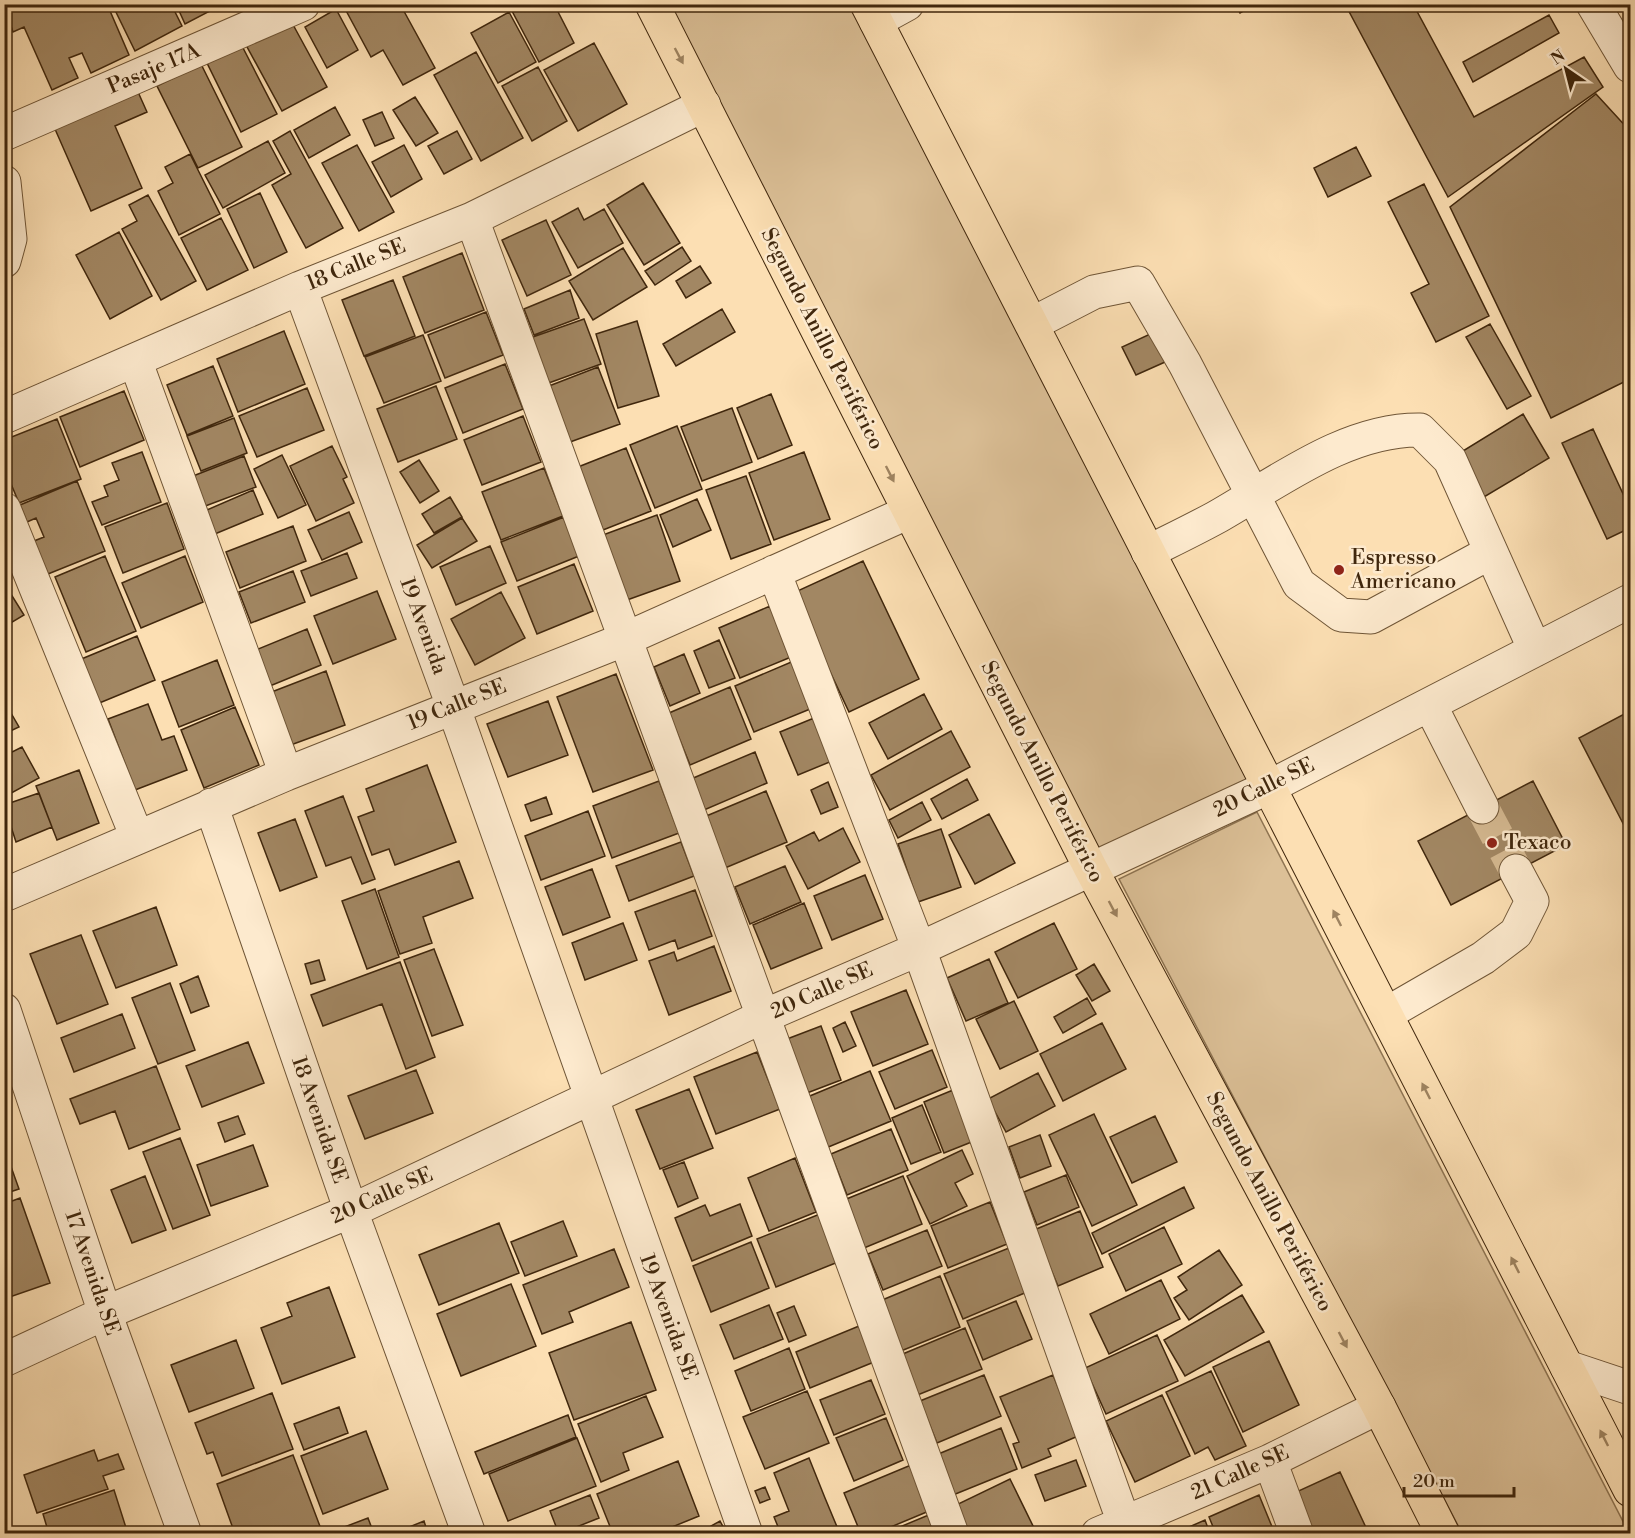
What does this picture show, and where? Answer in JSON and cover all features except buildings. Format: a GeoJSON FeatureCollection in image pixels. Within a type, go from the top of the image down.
{"type":"FeatureCollection","features":[{"type":"Feature","properties":{"kind":"main road","name":"Segundo Anillo Periférico"},"geometry":{"type":"LineString","coordinates":[[652,4],[1091,869],[1379,1407],[1443,1533]]}},
{"type":"Feature","properties":{"kind":"main road"},"geometry":{"type":"LineString","coordinates":[[872,13],[1630,1490]]}},
{"type":"Feature","properties":{"kind":"street","name":"Pasaje 17A"},"geometry":{"type":"LineString","coordinates":[[4,134],[303,4]]}},
{"type":"Feature","properties":{"kind":"street"},"geometry":{"type":"LineString","coordinates":[[872,13],[907,4]]}},
{"type":"Feature","properties":{"kind":"street"},"geometry":{"type":"LineString","coordinates":[[1593,4],[1630,66]]}},
{"type":"Feature","properties":{"kind":"street","name":"18 Calle SE"},"geometry":{"type":"LineString","coordinates":[[4,417],[300,288],[472,219],[704,105]]}},
{"type":"Feature","properties":{"kind":"street"},"geometry":{"type":"LineString","coordinates":[[4,182],[10,239],[4,261]]}},
{"type":"Feature","properties":{"kind":"street"},"geometry":{"type":"LineString","coordinates":[[472,219],[623,640],[764,1017],[952,1533]]}},
{"type":"Feature","properties":{"kind":"street"},"geometry":{"type":"LineString","coordinates":[[1032,324],[1094,292],[1138,283],[1180,356],[1251,496],[1299,584],[1341,615],[1371,617],[1491,552]]}},
{"type":"Feature","properties":{"kind":"street","name":"19 Avenida"},"geometry":{"type":"LineString","coordinates":[[300,288],[453,706],[590,1100]]}},
{"type":"Feature","properties":{"kind":"street"},"geometry":{"type":"LineString","coordinates":[[135,360],[286,774]]}},
{"type":"Feature","properties":{"kind":"street"},"geometry":{"type":"LineString","coordinates":[[1148,552],[1343,446],[1395,429],[1420,430],[1450,460],[1535,650]]}},
{"type":"Feature","properties":{"kind":"street"},"geometry":{"type":"LineString","coordinates":[[4,509],[137,837]]}},
{"type":"Feature","properties":{"kind":"street","name":"19 Calle SE"},"geometry":{"type":"LineString","coordinates":[[4,895],[286,774],[623,640],[909,512]]}},
{"type":"Feature","properties":{"kind":"street"},"geometry":{"type":"LineString","coordinates":[[774,572],[919,949],[1116,1530]]}},
{"type":"Feature","properties":{"kind":"street","name":"20 Calle SE"},"geometry":{"type":"LineString","coordinates":[[4,1360],[105,1313],[351,1211],[764,1017],[919,949],[1269,787],[1630,601]]}},
{"type":"Feature","properties":{"kind":"street"},"geometry":{"type":"LineString","coordinates":[[1430,705],[1482,807]]}},
{"type":"Feature","properties":{"kind":"street","name":"18 Avenida SE"},"geometry":{"type":"LineString","coordinates":[[211,806],[351,1211],[469,1533]]}},
{"type":"Feature","properties":{"kind":"street"},"geometry":{"type":"LineString","coordinates":[[1386,1014],[1484,958],[1516,933],[1532,901],[1516,871]]}},
{"type":"Feature","properties":{"kind":"street","name":"17 Avenida SE"},"geometry":{"type":"LineString","coordinates":[[4,1010],[105,1313],[185,1533]]}},
{"type":"Feature","properties":{"kind":"street","name":"19 Avenida SE"},"geometry":{"type":"LineString","coordinates":[[590,1100],[746,1533]]}},
{"type":"Feature","properties":{"kind":"street"},"geometry":{"type":"LineString","coordinates":[[1567,1367],[1630,1388]]}},
{"type":"Feature","properties":{"kind":"street","name":"21 Calle SE"},"geometry":{"type":"LineString","coordinates":[[1116,1530],[1270,1461],[1379,1407]]}},
{"type":"Feature","properties":{"kind":"street"},"geometry":{"type":"LineString","coordinates":[[1270,1461],[1297,1533]]}},
{"type":"Feature","properties":{"kind":"shaded area"},"geometry":{"type":"Polygon","coordinates":[[[651,5],[865,5],[1260,784],[1093,859],[651,5]]]}},
{"type":"Feature","properties":{"kind":"shaded area"},"geometry":{"type":"Polygon","coordinates":[[[1257,812],[1629,1533],[1462,1533],[1119,879],[1257,812]]]}},
{"type":"Feature","properties":{"kind":"tunnel"},"geometry":{"type":"LineString","coordinates":[[1482,807],[1516,871]]}},
{"type":"Feature","properties":{"kind":"place","name":"Espresso Americano"},"geometry":{"type":"Point","coordinates":[1339,570]}},
{"type":"Feature","properties":{"kind":"place","name":"Texaco"},"geometry":{"type":"Point","coordinates":[1492,843]}}]}
